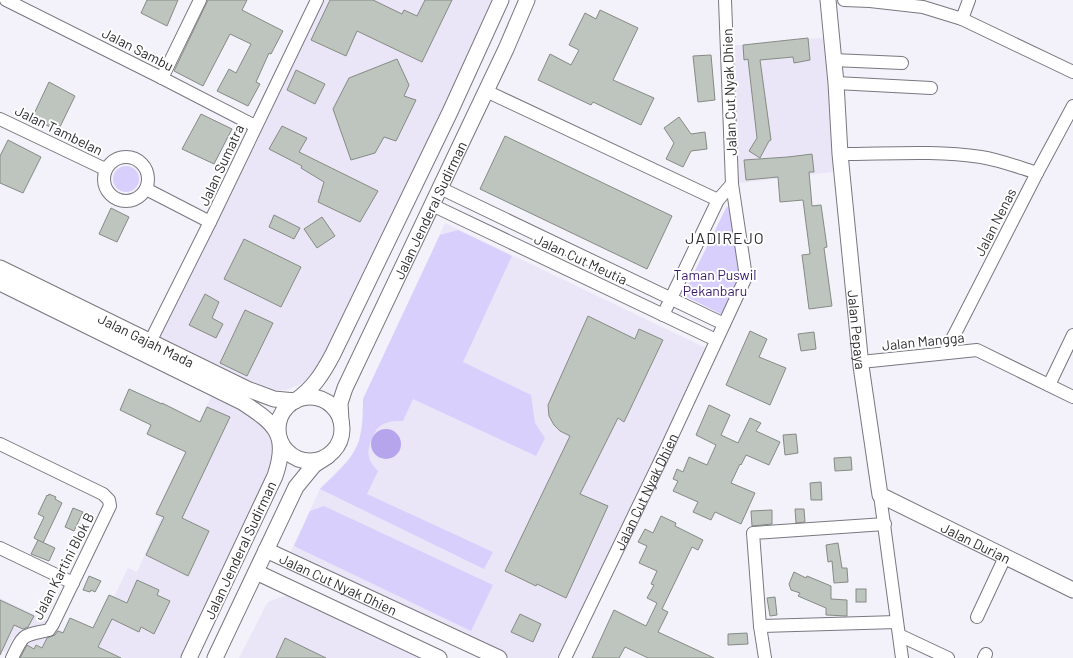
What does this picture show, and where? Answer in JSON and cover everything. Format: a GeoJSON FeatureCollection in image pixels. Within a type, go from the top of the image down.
{"type":"FeatureCollection","features":[{"type":"Feature","properties":{"kind":"main road","name":"Jalan Jenderal Sudirman"},"geometry":{"type":"LineString","coordinates":[[295,401],[315,383],[333,354],[450,112],[501,0]]}},
{"type":"Feature","properties":{"kind":"main road","name":"Jalan Jenderal Sudirman"},"geometry":{"type":"LineString","coordinates":[[341,421],[340,403],[345,388],[506,49],[527,0]]}},
{"type":"Feature","properties":{"kind":"main road","name":"Jalan Pepaya"},"geometry":{"type":"LineString","coordinates":[[828,0],[836,83],[840,154],[861,362],[880,495]]}},
{"type":"Feature","properties":{"kind":"main road","name":"Jalan Gajah Mada"},"geometry":{"type":"LineString","coordinates":[[0,268],[242,402],[267,420],[276,430],[280,438]]}},
{"type":"Feature","properties":{"kind":"main road","name":"Jalan Gajah Mada"},"geometry":{"type":"LineString","coordinates":[[0,283],[103,326],[150,342],[264,396],[295,401]]}},
{"type":"Feature","properties":{"kind":"main road"},"geometry":{"type":"LineString","coordinates":[[313,397],[323,400],[332,406],[338,414],[342,429],[338,444],[334,451],[328,456],[312,461],[300,459],[283,446],[278,430],[281,417],[284,410],[295,401],[302,398],[313,397]]}},
{"type":"Feature","properties":{"kind":"main road","name":"Jalan Jenderal Sudirman"},"geometry":{"type":"LineString","coordinates":[[189,658],[275,476],[281,452],[280,438]]}},
{"type":"Feature","properties":{"kind":"main road","name":"Jalan Jenderal Sudirman"},"geometry":{"type":"LineString","coordinates":[[215,658],[296,487],[314,464],[328,456]]}},
{"type":"Feature","properties":{"kind":"main road","name":"Jalan Durian"},"geometry":{"type":"LineString","coordinates":[[880,495],[1073,590]]}},
{"type":"Feature","properties":{"kind":"main road","name":"Jalan Cut Nyak Dhien"},"geometry":{"type":"LineString","coordinates":[[266,550],[499,658]]}},
{"type":"Feature","properties":{"kind":"main road"},"geometry":{"type":"LineString","coordinates":[[284,585],[295,563]]}},
{"type":"Feature","properties":{"kind":"main road","name":"Jalan Cut Nyak Dhien"},"geometry":{"type":"LineString","coordinates":[[256,572],[439,658]]}},
{"type":"Feature","properties":{"kind":"street","name":"Jalan Sambu"},"geometry":{"type":"LineString","coordinates":[[6,0],[256,126]]}},
{"type":"Feature","properties":{"kind":"street"},"geometry":{"type":"LineString","coordinates":[[162,78],[200,0]]}},
{"type":"Feature","properties":{"kind":"street","name":"Jalan Sumatra"},"geometry":{"type":"LineString","coordinates":[[150,342],[210,222],[317,0]]}},
{"type":"Feature","properties":{"kind":"street","name":"Jalan Cut Nyak Dhien"},"geometry":{"type":"LineString","coordinates":[[565,658],[666,449],[746,277],[732,184],[725,0]]}},
{"type":"Feature","properties":{"kind":"street"},"geometry":{"type":"LineString","coordinates":[[844,0],[870,1],[923,7],[962,20],[1073,72]]}},
{"type":"Feature","properties":{"kind":"street"},"geometry":{"type":"LineString","coordinates":[[962,20],[969,0]]}},
{"type":"Feature","properties":{"kind":"street"},"geometry":{"type":"LineString","coordinates":[[833,60],[902,63]]}},
{"type":"Feature","properties":{"kind":"street"},"geometry":{"type":"LineString","coordinates":[[836,83],[931,88]]}},
{"type":"Feature","properties":{"kind":"street"},"geometry":{"type":"LineString","coordinates":[[486,91],[718,200]]}},
{"type":"Feature","properties":{"kind":"street","name":"Jalan Nenas"},"geometry":{"type":"LineString","coordinates":[[945,353],[1073,106]]}},
{"type":"Feature","properties":{"kind":"street","name":"Jalan Tambelan"},"geometry":{"type":"LineString","coordinates":[[0,119],[105,169]]}},
{"type":"Feature","properties":{"kind":"street"},"geometry":{"type":"LineString","coordinates":[[840,154],[942,154],[981,157],[1007,163],[1037,173]]}},
{"type":"Feature","properties":{"kind":"street","name":"Jalan Tambelan"},"geometry":{"type":"LineString","coordinates":[[128,156],[135,159],[141,162],[148,175],[146,189],[135,199],[127,201],[112,197],[104,184],[103,177],[105,169],[109,163],[115,159],[128,156]]}},
{"type":"Feature","properties":{"kind":"street"},"geometry":{"type":"LineString","coordinates":[[663,315],[718,200],[732,184]]}},
{"type":"Feature","properties":{"kind":"street","name":"Jalan Cut Meutia"},"geometry":{"type":"LineString","coordinates":[[440,188],[724,324]]}},
{"type":"Feature","properties":{"kind":"street"},"geometry":{"type":"LineString","coordinates":[[146,189],[210,222]]}},
{"type":"Feature","properties":{"kind":"street","name":"Jalan Cut Meutia"},"geometry":{"type":"LineString","coordinates":[[432,205],[716,340]]}},
{"type":"Feature","properties":{"kind":"street"},"geometry":{"type":"LineString","coordinates":[[1049,385],[1073,336]]}},
{"type":"Feature","properties":{"kind":"street","name":"Jalan Mangga"},"geometry":{"type":"LineString","coordinates":[[861,362],[977,350],[1073,397]]}},
{"type":"Feature","properties":{"kind":"street","name":"Jalan Kartini Blok B"},"geometry":{"type":"LineString","coordinates":[[0,444],[103,494],[109,500],[110,506],[53,624],[49,630],[22,638],[12,658]]}},
{"type":"Feature","properties":{"kind":"street","name":"Jalan Pepaya"},"geometry":{"type":"LineString","coordinates":[[880,495],[902,658]]}},
{"type":"Feature","properties":{"kind":"street"},"geometry":{"type":"LineString","coordinates":[[765,658],[760,626],[753,533],[885,524]]}},
{"type":"Feature","properties":{"kind":"street"},"geometry":{"type":"LineString","coordinates":[[0,548],[73,583]]}},
{"type":"Feature","properties":{"kind":"street"},"geometry":{"type":"LineString","coordinates":[[977,617],[1005,557]]}},
{"type":"Feature","properties":{"kind":"street"},"geometry":{"type":"LineString","coordinates":[[760,626],[897,622]]}},
{"type":"Feature","properties":{"kind":"street"},"geometry":{"type":"LineString","coordinates":[[899,635],[948,658]]}},
{"type":"Feature","properties":{"kind":"shaded area"},"geometry":{"type":"Polygon","coordinates":[[[318,0],[497,0],[318,368],[310,378],[299,385],[286,390],[272,390],[154,336],[318,0]]]}},
{"type":"Feature","properties":{"kind":"shaded area"},"geometry":{"type":"Polygon","coordinates":[[[831,37],[841,171],[732,184],[727,45],[743,45],[831,37]]]}},
{"type":"Feature","properties":{"kind":"shaded area"},"geometry":{"type":"Polygon","coordinates":[[[445,223],[706,348],[561,658],[510,658],[289,555],[320,489],[350,458],[359,441],[363,399],[445,223]]]}},
{"type":"Feature","properties":{"kind":"shaded area"},"geometry":{"type":"Polygon","coordinates":[[[212,395],[257,418],[269,428],[278,456],[188,658],[84,658],[128,568],[137,572],[161,518],[155,515],[212,395]]]}},
{"type":"Feature","properties":{"kind":"shaded area"},"geometry":{"type":"Polygon","coordinates":[[[386,429],[397,433],[401,444],[397,455],[386,459],[375,455],[371,444],[375,433],[386,429]]]}},
{"type":"Feature","properties":{"kind":"shaded area"},"geometry":{"type":"Polygon","coordinates":[[[290,594],[429,658],[239,658],[266,605],[270,601],[290,594]]]}},
{"type":"Feature","properties":{"kind":"shaded area"},"geometry":{"type":"Polygon","coordinates":[[[0,598],[53,624],[54,627],[87,644],[29,658],[34,648],[13,637],[6,652],[0,649],[0,598]]]}},
{"type":"Feature","properties":{"kind":"green space"},"geometry":{"type":"Polygon","coordinates":[[[126,166],[135,170],[139,179],[135,188],[126,192],[117,188],[113,179],[117,170],[126,166]]]}},
{"type":"Feature","properties":{"kind":"green space","name":"Taman Puswil Pekanbaru"},"geometry":{"type":"Polygon","coordinates":[[[734,202],[744,276],[725,316],[683,295],[726,208],[734,202]]]}},
{"type":"Feature","properties":{"kind":"green space"},"geometry":{"type":"Polygon","coordinates":[[[458,230],[512,256],[463,362],[531,395],[535,423],[545,438],[536,456],[413,399],[403,421],[387,422],[375,431],[368,454],[371,463],[378,471],[367,494],[493,552],[484,569],[320,489],[342,467],[356,448],[361,431],[363,399],[440,235],[458,230]]]}},
{"type":"Feature","properties":{"kind":"green space"},"geometry":{"type":"Polygon","coordinates":[[[324,506],[493,585],[471,631],[294,546],[310,511],[324,506]]]}},
{"type":"Feature","properties":{"kind":"building"},"geometry":{"type":"Polygon","coordinates":[[[147,0],[178,0],[167,26],[141,13],[147,0]]]}},
{"type":"Feature","properties":{"kind":"building"},"geometry":{"type":"Polygon","coordinates":[[[208,0],[247,0],[242,10],[283,31],[271,54],[269,53],[256,82],[260,84],[248,106],[217,91],[229,69],[236,73],[251,44],[230,34],[203,86],[174,71],[208,0]]]}},
{"type":"Feature","properties":{"kind":"building"},"geometry":{"type":"Polygon","coordinates":[[[330,0],[373,0],[402,14],[404,10],[417,16],[425,0],[452,0],[422,62],[357,31],[346,56],[311,40],[330,0]]]}},
{"type":"Feature","properties":{"kind":"building"},"geometry":{"type":"Polygon","coordinates":[[[600,10],[638,28],[613,80],[654,98],[641,125],[593,102],[591,105],[538,80],[550,54],[571,65],[579,50],[569,45],[585,13],[596,19],[600,10]]]}},
{"type":"Feature","properties":{"kind":"building"},"geometry":{"type":"Polygon","coordinates":[[[808,38],[810,60],[794,63],[793,57],[760,60],[771,140],[760,158],[749,151],[757,138],[748,59],[744,60],[743,45],[808,38]]]}},
{"type":"Feature","properties":{"kind":"building"},"geometry":{"type":"Polygon","coordinates":[[[711,55],[715,100],[698,102],[693,56],[711,55]]]}},
{"type":"Feature","properties":{"kind":"building"},"geometry":{"type":"Polygon","coordinates":[[[397,59],[409,85],[404,96],[416,100],[396,141],[384,137],[375,153],[351,160],[333,109],[349,78],[397,59]]]}},
{"type":"Feature","properties":{"kind":"building"},"geometry":{"type":"Polygon","coordinates":[[[296,70],[325,84],[315,104],[287,90],[296,70]]]}},
{"type":"Feature","properties":{"kind":"building"},"geometry":{"type":"Polygon","coordinates":[[[49,82],[75,96],[58,131],[32,118],[49,82]]]}},
{"type":"Feature","properties":{"kind":"building"},"geometry":{"type":"Polygon","coordinates":[[[201,114],[232,129],[214,164],[182,149],[201,114]]]}},
{"type":"Feature","properties":{"kind":"building"},"geometry":{"type":"Polygon","coordinates":[[[679,117],[691,134],[705,132],[707,149],[691,151],[683,167],[666,159],[674,143],[664,128],[679,117]]]}},
{"type":"Feature","properties":{"kind":"building"},"geometry":{"type":"Polygon","coordinates":[[[282,126],[307,138],[299,152],[378,191],[360,222],[318,202],[324,182],[301,168],[302,166],[269,149],[282,126]]]}},
{"type":"Feature","properties":{"kind":"building"},"geometry":{"type":"Polygon","coordinates":[[[505,136],[672,216],[647,269],[480,189],[505,136]]]}},
{"type":"Feature","properties":{"kind":"building"},"geometry":{"type":"Polygon","coordinates":[[[8,140],[41,157],[23,193],[0,183],[0,156],[8,140]]]}},
{"type":"Feature","properties":{"kind":"building"},"geometry":{"type":"Polygon","coordinates":[[[812,154],[814,172],[809,172],[812,206],[821,205],[827,247],[824,248],[832,306],[809,309],[802,255],[810,254],[803,200],[780,202],[778,177],[746,180],[744,160],[812,154]]]}},
{"type":"Feature","properties":{"kind":"building"},"geometry":{"type":"Polygon","coordinates":[[[111,208],[129,217],[117,242],[99,234],[111,208]]]}},
{"type":"Feature","properties":{"kind":"building"},"geometry":{"type":"Polygon","coordinates":[[[274,215],[300,228],[294,239],[269,227],[274,215]]]}},
{"type":"Feature","properties":{"kind":"building"},"geometry":{"type":"Polygon","coordinates":[[[322,217],[335,236],[317,248],[304,229],[322,217]]]}},
{"type":"Feature","properties":{"kind":"building"},"geometry":{"type":"Polygon","coordinates":[[[244,239],[301,267],[281,307],[224,279],[244,239]]]}},
{"type":"Feature","properties":{"kind":"building"},"geometry":{"type":"Polygon","coordinates":[[[205,294],[219,302],[212,318],[223,324],[216,338],[189,325],[205,294]]]}},
{"type":"Feature","properties":{"kind":"building"},"geometry":{"type":"Polygon","coordinates":[[[245,310],[273,323],[247,376],[220,363],[245,310]]]}},
{"type":"Feature","properties":{"kind":"building"},"geometry":{"type":"Polygon","coordinates":[[[588,316],[635,339],[639,329],[663,340],[624,422],[618,418],[580,494],[608,506],[566,598],[505,571],[570,436],[560,431],[554,425],[549,416],[548,405],[588,316]]]}},
{"type":"Feature","properties":{"kind":"building"},"geometry":{"type":"Polygon","coordinates":[[[750,331],[767,339],[759,357],[786,368],[770,405],[726,385],[750,331]]]}},
{"type":"Feature","properties":{"kind":"building"},"geometry":{"type":"Polygon","coordinates":[[[814,332],[816,349],[801,351],[798,334],[814,332]]]}},
{"type":"Feature","properties":{"kind":"building"},"geometry":{"type":"Polygon","coordinates":[[[129,389],[162,403],[200,422],[207,407],[230,417],[182,518],[209,531],[188,576],[146,555],[164,517],[156,514],[186,452],[147,434],[151,425],[120,410],[129,389]]]}},
{"type":"Feature","properties":{"kind":"building"},"geometry":{"type":"Polygon","coordinates":[[[709,405],[730,415],[721,435],[738,443],[750,418],[761,423],[756,431],[780,442],[769,465],[746,455],[741,465],[740,464],[731,483],[755,493],[741,524],[715,512],[711,520],[693,512],[698,502],[673,491],[678,481],[673,479],[677,469],[683,472],[689,457],[707,465],[716,445],[696,435],[709,405]]]}},
{"type":"Feature","properties":{"kind":"building"},"geometry":{"type":"Polygon","coordinates":[[[796,434],[798,453],[785,455],[783,435],[796,434]]]}},
{"type":"Feature","properties":{"kind":"building"},"geometry":{"type":"Polygon","coordinates":[[[851,457],[852,470],[835,471],[834,458],[851,457]]]}},
{"type":"Feature","properties":{"kind":"building"},"geometry":{"type":"Polygon","coordinates":[[[821,482],[822,500],[811,500],[810,483],[821,482]]]}},
{"type":"Feature","properties":{"kind":"building"},"geometry":{"type":"Polygon","coordinates":[[[49,494],[56,497],[55,499],[62,503],[43,543],[34,538],[44,517],[38,514],[47,495],[48,496],[49,494]]]}},
{"type":"Feature","properties":{"kind":"building"},"geometry":{"type":"Polygon","coordinates":[[[73,508],[83,512],[74,531],[65,527],[73,508]]]}},
{"type":"Feature","properties":{"kind":"building"},"geometry":{"type":"Polygon","coordinates":[[[795,509],[804,509],[805,522],[796,523],[795,509]]]}},
{"type":"Feature","properties":{"kind":"building"},"geometry":{"type":"Polygon","coordinates":[[[772,510],[772,524],[752,526],[751,511],[772,510]]]}},
{"type":"Feature","properties":{"kind":"building"},"geometry":{"type":"Polygon","coordinates":[[[661,516],[676,523],[675,526],[703,540],[698,550],[692,547],[662,609],[668,612],[658,632],[714,658],[648,658],[625,647],[619,658],[592,658],[614,610],[646,626],[657,603],[647,598],[654,585],[651,584],[657,571],[639,563],[647,546],[638,542],[645,529],[653,533],[661,516]]]}},
{"type":"Feature","properties":{"kind":"building"},"geometry":{"type":"Polygon","coordinates":[[[38,540],[55,548],[49,561],[31,554],[38,540]]]}},
{"type":"Feature","properties":{"kind":"building"},"geometry":{"type":"Polygon","coordinates":[[[838,543],[842,568],[847,568],[848,582],[834,583],[832,561],[828,562],[826,545],[838,543]]]}},
{"type":"Feature","properties":{"kind":"building"},"geometry":{"type":"Polygon","coordinates":[[[794,572],[806,578],[807,576],[831,586],[831,599],[847,600],[847,616],[826,615],[826,608],[798,596],[800,593],[791,590],[789,584],[794,572]]]}},
{"type":"Feature","properties":{"kind":"building"},"geometry":{"type":"Polygon","coordinates":[[[89,576],[101,581],[95,592],[91,590],[90,592],[83,590],[89,576]]]}},
{"type":"Feature","properties":{"kind":"building"},"geometry":{"type":"Polygon","coordinates":[[[137,580],[159,590],[157,595],[170,601],[154,634],[141,627],[139,632],[112,619],[98,647],[121,658],[20,658],[27,645],[34,649],[36,645],[42,648],[47,638],[55,635],[58,631],[63,633],[70,618],[93,628],[109,595],[127,603],[137,580]]]}},
{"type":"Feature","properties":{"kind":"building"},"geometry":{"type":"Polygon","coordinates":[[[856,589],[866,589],[866,602],[856,602],[856,589]]]}},
{"type":"Feature","properties":{"kind":"building"},"geometry":{"type":"Polygon","coordinates":[[[775,597],[777,615],[770,616],[767,598],[775,597]]]}},
{"type":"Feature","properties":{"kind":"building"},"geometry":{"type":"Polygon","coordinates":[[[0,600],[34,616],[28,627],[23,629],[14,625],[0,655],[0,600]]]}},
{"type":"Feature","properties":{"kind":"building"},"geometry":{"type":"Polygon","coordinates":[[[520,614],[541,624],[533,642],[511,632],[520,614]]]}},
{"type":"Feature","properties":{"kind":"building"},"geometry":{"type":"Polygon","coordinates":[[[747,633],[748,644],[728,645],[728,634],[747,633]]]}},
{"type":"Feature","properties":{"kind":"building"},"geometry":{"type":"Polygon","coordinates":[[[285,638],[326,658],[276,658],[285,638]]]}},
{"type":"Feature","properties":{"kind":"district","name":"JADIREJO"},"geometry":{"type":"Point","coordinates":[725,237]}}]}
